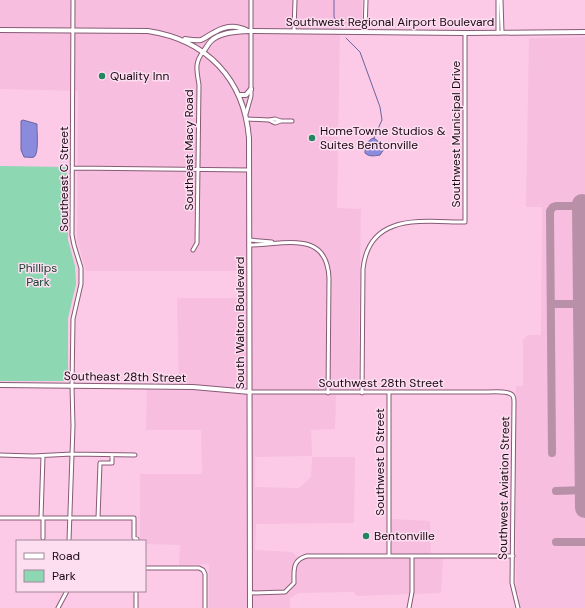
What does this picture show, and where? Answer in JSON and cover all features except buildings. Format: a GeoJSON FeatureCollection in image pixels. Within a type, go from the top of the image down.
{"type":"FeatureCollection","features":[{"type":"Feature","properties":{"kind":"main road"},"geometry":{"type":"LineString","coordinates":[[0,30],[148,31],[194,41],[201,40],[227,27],[240,27],[249,31]]}},
{"type":"Feature","properties":{"kind":"main road","name":"Southwest Regional Airport Boulevard"},"geometry":{"type":"LineString","coordinates":[[203,52],[211,40],[219,36],[228,33],[249,31],[465,33],[585,32]]}},
{"type":"Feature","properties":{"kind":"main road","name":"South Walton Boulevard"},"geometry":{"type":"LineString","coordinates":[[177,38],[187,42],[203,52],[223,70],[239,95],[246,116],[249,138],[250,608]]}},
{"type":"Feature","properties":{"kind":"main road"},"geometry":{"type":"LineString","coordinates":[[239,95],[246,95],[250,89]]}},
{"type":"Feature","properties":{"kind":"main road","name":"Southeast 28th Street"},"geometry":{"type":"LineString","coordinates":[[0,386],[193,387],[250,392]]}},
{"type":"Feature","properties":{"kind":"street","name":"Southeast C Street"},"geometry":{"type":"LineString","coordinates":[[69,540],[73,426],[73,319],[81,284],[81,268],[72,235],[73,0]]}},
{"type":"Feature","properties":{"kind":"street"},"geometry":{"type":"LineString","coordinates":[[251,0],[249,31],[250,99],[246,116],[270,120],[275,119],[281,121],[292,121]]}},
{"type":"Feature","properties":{"kind":"street"},"geometry":{"type":"LineString","coordinates":[[294,31],[295,0]]}},
{"type":"Feature","properties":{"kind":"street"},"geometry":{"type":"LineString","coordinates":[[365,32],[366,0]]}},
{"type":"Feature","properties":{"kind":"street"},"geometry":{"type":"LineString","coordinates":[[498,0],[500,33]]}},
{"type":"Feature","properties":{"kind":"street"},"geometry":{"type":"LineString","coordinates":[[500,33],[501,0]]}},
{"type":"Feature","properties":{"kind":"street","name":"Southwest Municipal Drive"},"geometry":{"type":"LineString","coordinates":[[362,393],[363,269],[365,254],[369,246],[379,234],[396,224],[408,222],[464,222],[465,33]]}},
{"type":"Feature","properties":{"kind":"street","name":"Southeast Macy Road"},"geometry":{"type":"LineString","coordinates":[[193,250],[197,243],[199,84],[196,63],[203,52]]}},
{"type":"Feature","properties":{"kind":"street"},"geometry":{"type":"LineString","coordinates":[[73,168],[249,170]]}},
{"type":"Feature","properties":{"kind":"street"},"geometry":{"type":"LineString","coordinates":[[249,240],[263,240],[274,243]]}},
{"type":"Feature","properties":{"kind":"street"},"geometry":{"type":"LineString","coordinates":[[249,245],[274,243],[298,243],[310,245],[321,252],[326,261],[329,283],[328,392]]}},
{"type":"Feature","properties":{"kind":"street","name":"Southwest 28th Street"},"geometry":{"type":"LineString","coordinates":[[250,392],[506,392],[511,394]]}},
{"type":"Feature","properties":{"kind":"street","name":"Southwest D Street"},"geometry":{"type":"LineString","coordinates":[[389,393],[389,556]]}},
{"type":"Feature","properties":{"kind":"street","name":"Southwest Aviation Street"},"geometry":{"type":"LineString","coordinates":[[511,394],[513,395],[514,402],[512,583],[518,608]]}},
{"type":"Feature","properties":{"kind":"street"},"geometry":{"type":"LineString","coordinates":[[0,455],[135,455]]}},
{"type":"Feature","properties":{"kind":"street"},"geometry":{"type":"LineString","coordinates":[[98,518],[100,463],[112,463],[112,455]]}},
{"type":"Feature","properties":{"kind":"street"},"geometry":{"type":"LineString","coordinates":[[43,456],[43,538]]}},
{"type":"Feature","properties":{"kind":"street"},"geometry":{"type":"LineString","coordinates":[[0,518],[134,518],[134,538],[137,540]]}},
{"type":"Feature","properties":{"kind":"street"},"geometry":{"type":"LineString","coordinates":[[250,593],[285,592],[294,583],[294,568],[297,561],[302,557],[307,556],[513,556]]}},
{"type":"Feature","properties":{"kind":"street"},"geometry":{"type":"LineString","coordinates":[[409,608],[412,592],[412,556]]}},
{"type":"Feature","properties":{"kind":"street"},"geometry":{"type":"LineString","coordinates":[[146,568],[199,568],[203,570],[205,574],[205,608]]}},
{"type":"Feature","properties":{"kind":"street"},"geometry":{"type":"LineString","coordinates":[[58,608],[66,592]]}},
{"type":"Feature","properties":{"kind":"street"},"geometry":{"type":"LineString","coordinates":[[136,592],[136,608]]}},
{"type":"Feature","properties":{"kind":"shaded area"},"geometry":{"type":"Polygon","coordinates":[[[0,0],[362,0],[362,26],[340,26],[337,208],[361,209],[358,395],[336,395],[335,429],[311,430],[312,456],[255,457],[255,487],[299,488],[311,477],[312,457],[355,457],[354,523],[256,524],[255,550],[292,552],[303,561],[309,558],[392,559],[392,519],[430,521],[431,559],[443,559],[441,593],[357,596],[354,592],[299,593],[290,598],[290,608],[209,608],[209,564],[179,565],[180,545],[146,544],[146,540],[140,540],[140,474],[202,474],[201,430],[146,430],[147,390],[179,390],[177,298],[246,298],[245,271],[86,271],[77,240],[78,91],[0,89],[0,0]]]}},
{"type":"Feature","properties":{"kind":"shaded area"},"geometry":{"type":"Polygon","coordinates":[[[585,37],[585,608],[519,608],[519,593],[516,593],[516,386],[523,386],[523,340],[528,335],[541,335],[542,207],[526,207],[529,38],[585,37]]]}},
{"type":"Feature","properties":{"kind":"shaded area"},"geometry":{"type":"Polygon","coordinates":[[[23,120],[37,124],[37,152],[34,157],[24,157],[21,150],[21,121],[23,120]]]}},
{"type":"Feature","properties":{"kind":"shaded area"},"geometry":{"type":"Polygon","coordinates":[[[374,138],[384,146],[384,149],[380,155],[370,156],[365,153],[365,148],[368,142],[374,138]]]}},
{"type":"Feature","properties":{"kind":"green space","name":"Phillips Park"},"geometry":{"type":"Polygon","coordinates":[[[0,166],[67,167],[68,240],[75,266],[76,284],[68,318],[68,377],[64,381],[0,381],[0,166]]]}},
{"type":"Feature","properties":{"kind":"waterway"},"geometry":{"type":"LineString","coordinates":[[334,0],[334,17],[339,24]]}},
{"type":"Feature","properties":{"kind":"waterway"},"geometry":{"type":"LineString","coordinates":[[346,38],[360,52],[380,107],[382,120],[374,138]]}},
{"type":"Feature","properties":{"kind":"taxiway"},"geometry":{"type":"LineString","coordinates":[[552,453],[550,211],[556,206],[585,206]]}},
{"type":"Feature","properties":{"kind":"taxiway"},"geometry":{"type":"LineString","coordinates":[[551,304],[585,304]]}},
{"type":"Feature","properties":{"kind":"taxiway"},"geometry":{"type":"LineString","coordinates":[[556,491],[585,490]]}},
{"type":"Feature","properties":{"kind":"taxiway"},"geometry":{"type":"LineString","coordinates":[[556,542],[585,542]]}},
{"type":"Feature","properties":{"kind":"runway"},"geometry":{"type":"LineString","coordinates":[[582,204],[585,508]]}},
{"type":"Feature","properties":{"kind":"place","name":"Quality Inn"},"geometry":{"type":"Point","coordinates":[102,76]}},
{"type":"Feature","properties":{"kind":"place","name":"HomeTowne Studios & Suites Bentonville"},"geometry":{"type":"Point","coordinates":[312,138]}},
{"type":"Feature","properties":{"kind":"place","name":"Bentonville"},"geometry":{"type":"Point","coordinates":[366,536]}}]}
